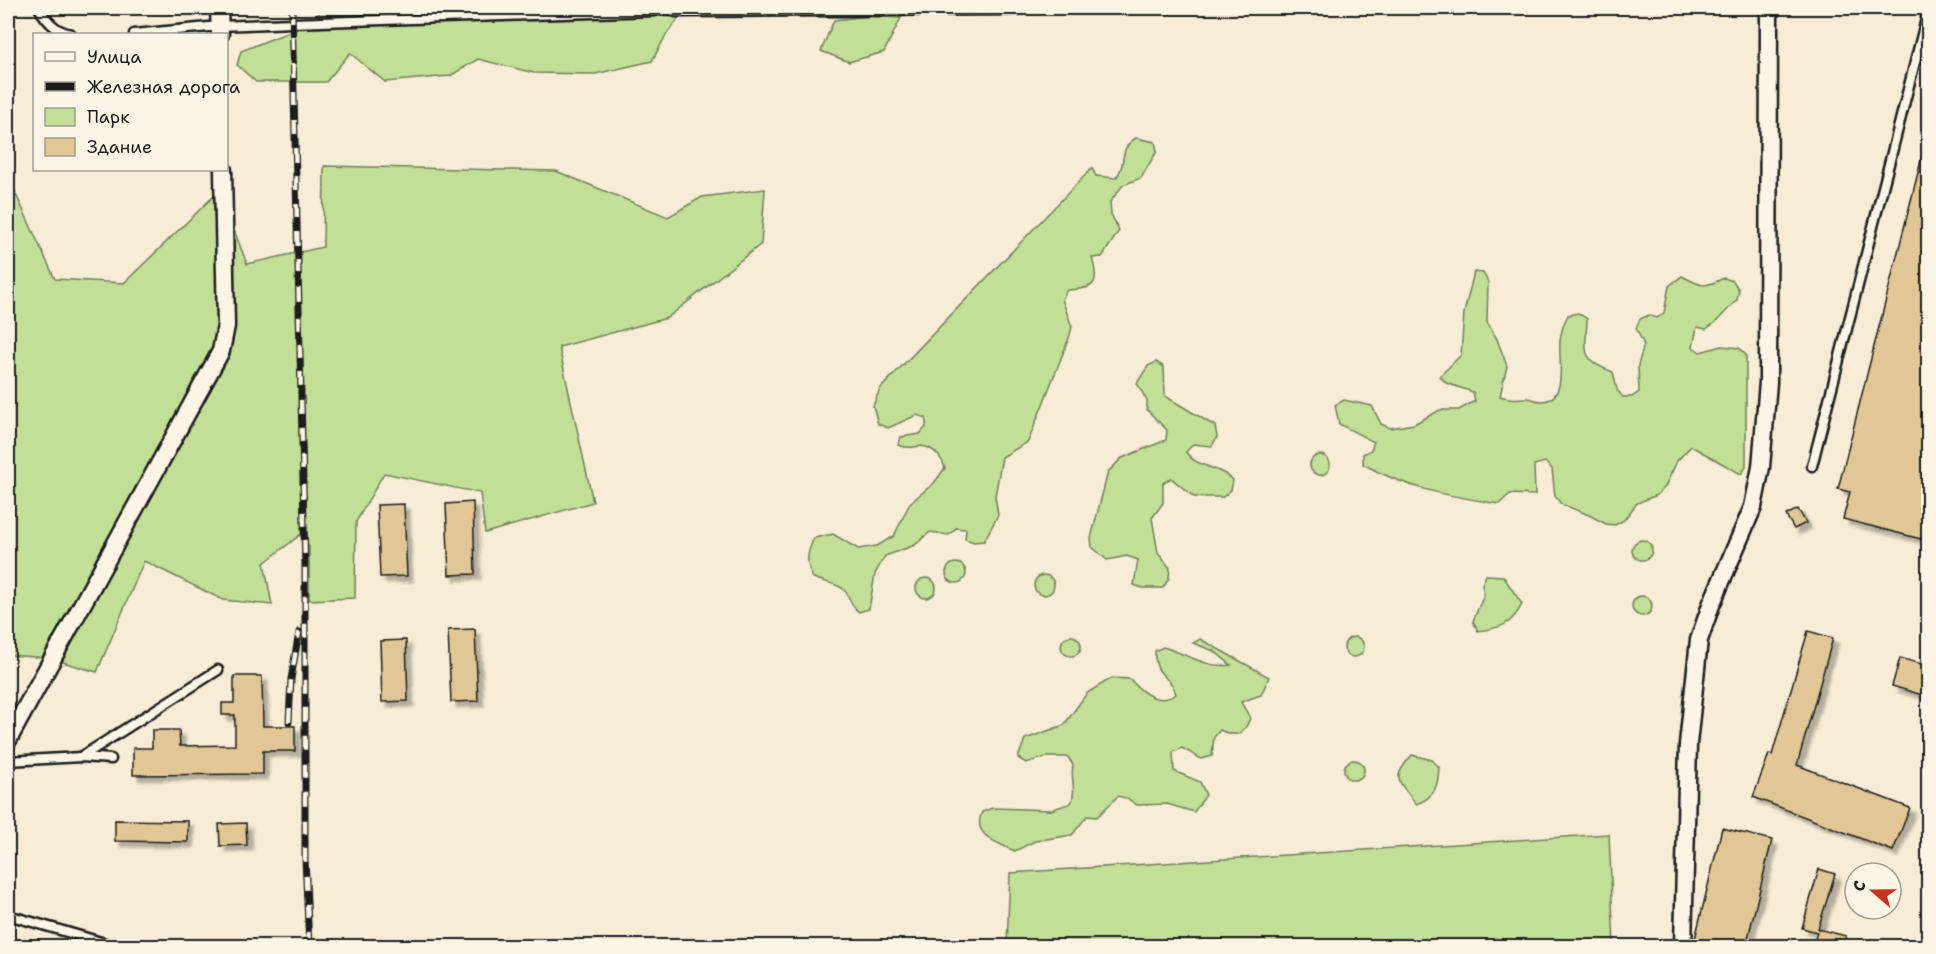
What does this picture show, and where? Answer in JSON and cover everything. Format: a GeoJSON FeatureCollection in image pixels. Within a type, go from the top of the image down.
{"type":"FeatureCollection","features":[{"type":"Feature","properties":{"kind":"street"},"geometry":{"type":"LineString","coordinates":[[219,8],[220,30]]}},
{"type":"Feature","properties":{"kind":"street"},"geometry":{"type":"LineString","coordinates":[[1683,946],[1688,744],[1699,640],[1711,605],[1753,507],[1761,467],[1768,382],[1769,8]]}},
{"type":"Feature","properties":{"kind":"street"},"geometry":{"type":"LineString","coordinates":[[8,740],[221,351],[226,326],[223,171]]}},
{"type":"Feature","properties":{"kind":"lane"},"geometry":{"type":"LineString","coordinates":[[39,8],[48,22],[64,33]]}},
{"type":"Feature","properties":{"kind":"lane"},"geometry":{"type":"LineString","coordinates":[[156,33],[591,10],[655,11],[667,8],[676,12],[688,12],[1031,8]]}},
{"type":"Feature","properties":{"kind":"lane"},"geometry":{"type":"LineString","coordinates":[[1812,466],[1929,11]]}},
{"type":"Feature","properties":{"kind":"lane"},"geometry":{"type":"LineString","coordinates":[[81,757],[218,670]]}},
{"type":"Feature","properties":{"kind":"lane"},"geometry":{"type":"LineString","coordinates":[[8,761],[81,757],[111,759]]}},
{"type":"Feature","properties":{"kind":"lane"},"geometry":{"type":"LineString","coordinates":[[8,915],[115,946]]}},
{"type":"Feature","properties":{"kind":"green space"},"geometry":{"type":"Polygon","coordinates":[[[318,8],[687,8],[666,35],[652,61],[595,74],[534,73],[478,59],[450,76],[385,82],[350,53],[326,82],[256,82],[237,65],[241,51],[319,20],[318,8]]]}},
{"type":"Feature","properties":{"kind":"green space"},"geometry":{"type":"Polygon","coordinates":[[[868,16],[901,18],[884,52],[849,62],[821,51],[834,20],[868,16]]]}},
{"type":"Feature","properties":{"kind":"green space"},"geometry":{"type":"Polygon","coordinates":[[[1136,138],[1155,142],[1157,151],[1141,178],[1123,185],[1110,202],[1111,214],[1119,231],[1102,257],[1092,258],[1095,274],[1093,284],[1089,287],[1067,290],[1062,299],[1072,327],[1069,338],[1028,442],[1002,457],[995,496],[998,515],[984,541],[974,542],[965,539],[966,529],[956,528],[949,535],[930,532],[915,545],[885,556],[875,574],[869,609],[859,612],[842,588],[813,578],[808,558],[814,538],[833,534],[858,549],[877,546],[894,536],[910,503],[934,483],[945,468],[943,462],[930,448],[898,445],[901,437],[920,434],[926,427],[926,418],[917,415],[888,428],[878,424],[873,406],[880,389],[1092,168],[1096,176],[1116,178],[1122,167],[1124,152],[1130,142],[1136,138]]]}},
{"type":"Feature","properties":{"kind":"green space"},"geometry":{"type":"Polygon","coordinates":[[[324,166],[556,171],[668,217],[702,197],[765,189],[761,244],[667,318],[559,347],[593,502],[485,533],[480,493],[384,473],[356,522],[355,598],[309,600],[309,547],[300,535],[264,563],[272,605],[223,600],[144,561],[97,672],[49,658],[8,655],[8,188],[13,188],[55,279],[124,283],[219,191],[247,264],[323,247],[324,166]]]}},
{"type":"Feature","properties":{"kind":"green space"},"geometry":{"type":"Polygon","coordinates":[[[1474,272],[1483,273],[1488,282],[1487,322],[1497,339],[1507,366],[1500,396],[1541,401],[1550,399],[1556,394],[1559,386],[1560,338],[1568,315],[1578,313],[1587,319],[1587,353],[1594,363],[1613,372],[1617,390],[1623,397],[1632,397],[1639,392],[1638,365],[1644,345],[1636,328],[1640,319],[1649,315],[1657,318],[1664,313],[1669,286],[1682,276],[1703,285],[1724,278],[1733,281],[1739,290],[1737,300],[1715,323],[1706,329],[1697,327],[1693,347],[1700,352],[1722,346],[1739,348],[1746,355],[1746,467],[1741,474],[1691,446],[1677,461],[1665,487],[1657,495],[1637,503],[1624,520],[1615,525],[1606,524],[1561,504],[1555,496],[1552,469],[1545,462],[1534,465],[1535,495],[1510,494],[1499,504],[1412,486],[1363,464],[1363,454],[1371,450],[1374,442],[1339,424],[1335,405],[1344,400],[1372,406],[1381,424],[1390,428],[1414,424],[1440,410],[1459,410],[1475,401],[1473,392],[1446,383],[1440,376],[1461,355],[1464,313],[1474,272]]]}},
{"type":"Feature","properties":{"kind":"green space"},"geometry":{"type":"Polygon","coordinates":[[[1156,362],[1164,367],[1165,396],[1215,426],[1217,437],[1212,446],[1193,444],[1186,452],[1196,461],[1228,475],[1233,480],[1231,490],[1223,497],[1194,497],[1171,478],[1163,483],[1163,503],[1152,518],[1158,553],[1170,568],[1169,578],[1163,588],[1143,588],[1134,585],[1138,560],[1127,556],[1107,560],[1092,547],[1091,538],[1108,472],[1122,458],[1166,440],[1167,430],[1147,410],[1147,401],[1137,383],[1148,366],[1156,362]]]}},
{"type":"Feature","properties":{"kind":"green space"},"geometry":{"type":"Polygon","coordinates":[[[1320,455],[1327,458],[1330,465],[1327,472],[1320,475],[1313,472],[1310,465],[1313,458],[1320,455]]]}},
{"type":"Feature","properties":{"kind":"green space"},"geometry":{"type":"Polygon","coordinates":[[[1642,540],[1649,543],[1652,550],[1649,557],[1642,560],[1635,557],[1632,550],[1635,543],[1642,540]]]}},
{"type":"Feature","properties":{"kind":"green space"},"geometry":{"type":"Polygon","coordinates":[[[956,563],[963,566],[966,573],[963,580],[956,583],[949,580],[946,573],[949,566],[956,563]]]}},
{"type":"Feature","properties":{"kind":"green space"},"geometry":{"type":"Polygon","coordinates":[[[1044,575],[1051,578],[1054,585],[1051,592],[1044,595],[1037,592],[1034,585],[1037,578],[1044,575]]]}},
{"type":"Feature","properties":{"kind":"green space"},"geometry":{"type":"Polygon","coordinates":[[[1486,575],[1503,576],[1522,604],[1514,617],[1504,625],[1478,631],[1473,621],[1484,595],[1482,584],[1486,575]]]}},
{"type":"Feature","properties":{"kind":"green space"},"geometry":{"type":"Polygon","coordinates":[[[926,578],[933,581],[936,588],[933,595],[926,598],[919,595],[916,588],[919,581],[926,578]]]}},
{"type":"Feature","properties":{"kind":"green space"},"geometry":{"type":"Polygon","coordinates":[[[1642,596],[1649,599],[1652,606],[1649,613],[1642,616],[1635,613],[1632,606],[1635,599],[1642,596]]]}},
{"type":"Feature","properties":{"kind":"green space"},"geometry":{"type":"Polygon","coordinates":[[[1071,636],[1078,639],[1081,646],[1078,653],[1071,656],[1064,653],[1061,646],[1064,639],[1071,636]]]}},
{"type":"Feature","properties":{"kind":"green space"},"geometry":{"type":"Polygon","coordinates":[[[1354,637],[1361,640],[1364,647],[1361,654],[1354,657],[1347,654],[1344,647],[1347,640],[1354,637]]]}},
{"type":"Feature","properties":{"kind":"green space"},"geometry":{"type":"Polygon","coordinates":[[[1200,639],[1269,677],[1261,695],[1241,702],[1250,718],[1246,727],[1239,734],[1229,734],[1220,730],[1214,737],[1212,756],[1201,759],[1182,748],[1173,752],[1174,771],[1200,782],[1206,795],[1194,812],[1167,804],[1137,805],[1118,796],[1097,817],[1087,816],[1072,835],[1035,841],[1015,851],[988,838],[983,833],[980,827],[982,812],[992,808],[1051,810],[1071,803],[1073,765],[1068,757],[1046,757],[1026,763],[1018,758],[1025,739],[1064,725],[1087,693],[1112,678],[1130,679],[1145,693],[1157,698],[1163,699],[1176,694],[1174,688],[1160,672],[1155,660],[1155,651],[1163,647],[1205,663],[1231,665],[1214,651],[1193,643],[1200,639]]]}},
{"type":"Feature","properties":{"kind":"green space"},"geometry":{"type":"Polygon","coordinates":[[[1412,755],[1432,760],[1439,767],[1438,780],[1431,795],[1416,804],[1399,780],[1401,770],[1412,755]]]}},
{"type":"Feature","properties":{"kind":"green space"},"geometry":{"type":"Polygon","coordinates":[[[1354,760],[1361,763],[1364,770],[1361,777],[1354,780],[1347,777],[1344,770],[1347,763],[1354,760]]]}},
{"type":"Feature","properties":{"kind":"green space"},"geometry":{"type":"Polygon","coordinates":[[[1609,834],[1614,946],[1007,946],[1010,873],[1609,834]]]}},
{"type":"Feature","properties":{"kind":"building"},"geometry":{"type":"Polygon","coordinates":[[[1924,149],[1929,150],[1929,541],[1843,519],[1850,492],[1838,489],[1924,149]]]}},
{"type":"Feature","properties":{"kind":"building"},"geometry":{"type":"Polygon","coordinates":[[[473,502],[475,574],[449,575],[446,504],[473,502]]]}},
{"type":"Feature","properties":{"kind":"building"},"geometry":{"type":"Polygon","coordinates":[[[404,504],[407,576],[380,577],[377,505],[404,504]]]}},
{"type":"Feature","properties":{"kind":"building"},"geometry":{"type":"Polygon","coordinates":[[[1798,509],[1806,523],[1794,529],[1786,515],[1798,509]]]}},
{"type":"Feature","properties":{"kind":"building"},"geometry":{"type":"Polygon","coordinates":[[[475,629],[478,701],[451,702],[448,630],[475,629]]]}},
{"type":"Feature","properties":{"kind":"building"},"geometry":{"type":"Polygon","coordinates":[[[1808,631],[1833,638],[1797,765],[1910,808],[1893,851],[1753,797],[1769,754],[1772,755],[1808,631]]]}},
{"type":"Feature","properties":{"kind":"building"},"geometry":{"type":"Polygon","coordinates":[[[406,640],[408,701],[382,702],[380,641],[406,640]]]}},
{"type":"Feature","properties":{"kind":"building"},"geometry":{"type":"Polygon","coordinates":[[[1900,658],[1929,666],[1929,697],[1892,686],[1900,658]]]}},
{"type":"Feature","properties":{"kind":"building"},"geometry":{"type":"Polygon","coordinates":[[[234,676],[262,676],[263,726],[295,726],[295,751],[263,751],[263,774],[133,775],[133,748],[152,748],[152,730],[179,730],[180,746],[235,745],[235,715],[222,715],[222,703],[234,703],[234,676]]]}},
{"type":"Feature","properties":{"kind":"building"},"geometry":{"type":"Polygon","coordinates":[[[115,820],[188,821],[188,842],[115,841],[115,820]]]}},
{"type":"Feature","properties":{"kind":"building"},"geometry":{"type":"Polygon","coordinates":[[[246,823],[247,845],[220,846],[219,824],[246,823]]]}},
{"type":"Feature","properties":{"kind":"building"},"geometry":{"type":"Polygon","coordinates":[[[1722,828],[1772,840],[1746,946],[1707,946],[1694,943],[1722,828]]]}},
{"type":"Feature","properties":{"kind":"building"},"geometry":{"type":"Polygon","coordinates":[[[1819,869],[1835,874],[1818,929],[1846,936],[1843,946],[1813,946],[1817,932],[1802,928],[1819,869]]]}},
{"type":"Feature","properties":{"kind":"railway"},"geometry":{"type":"LineString","coordinates":[[292,8],[305,567],[305,859],[309,946]]}},
{"type":"Feature","properties":{"kind":"railway"},"geometry":{"type":"LineString","coordinates":[[289,722],[291,679],[299,632]]}}]}
